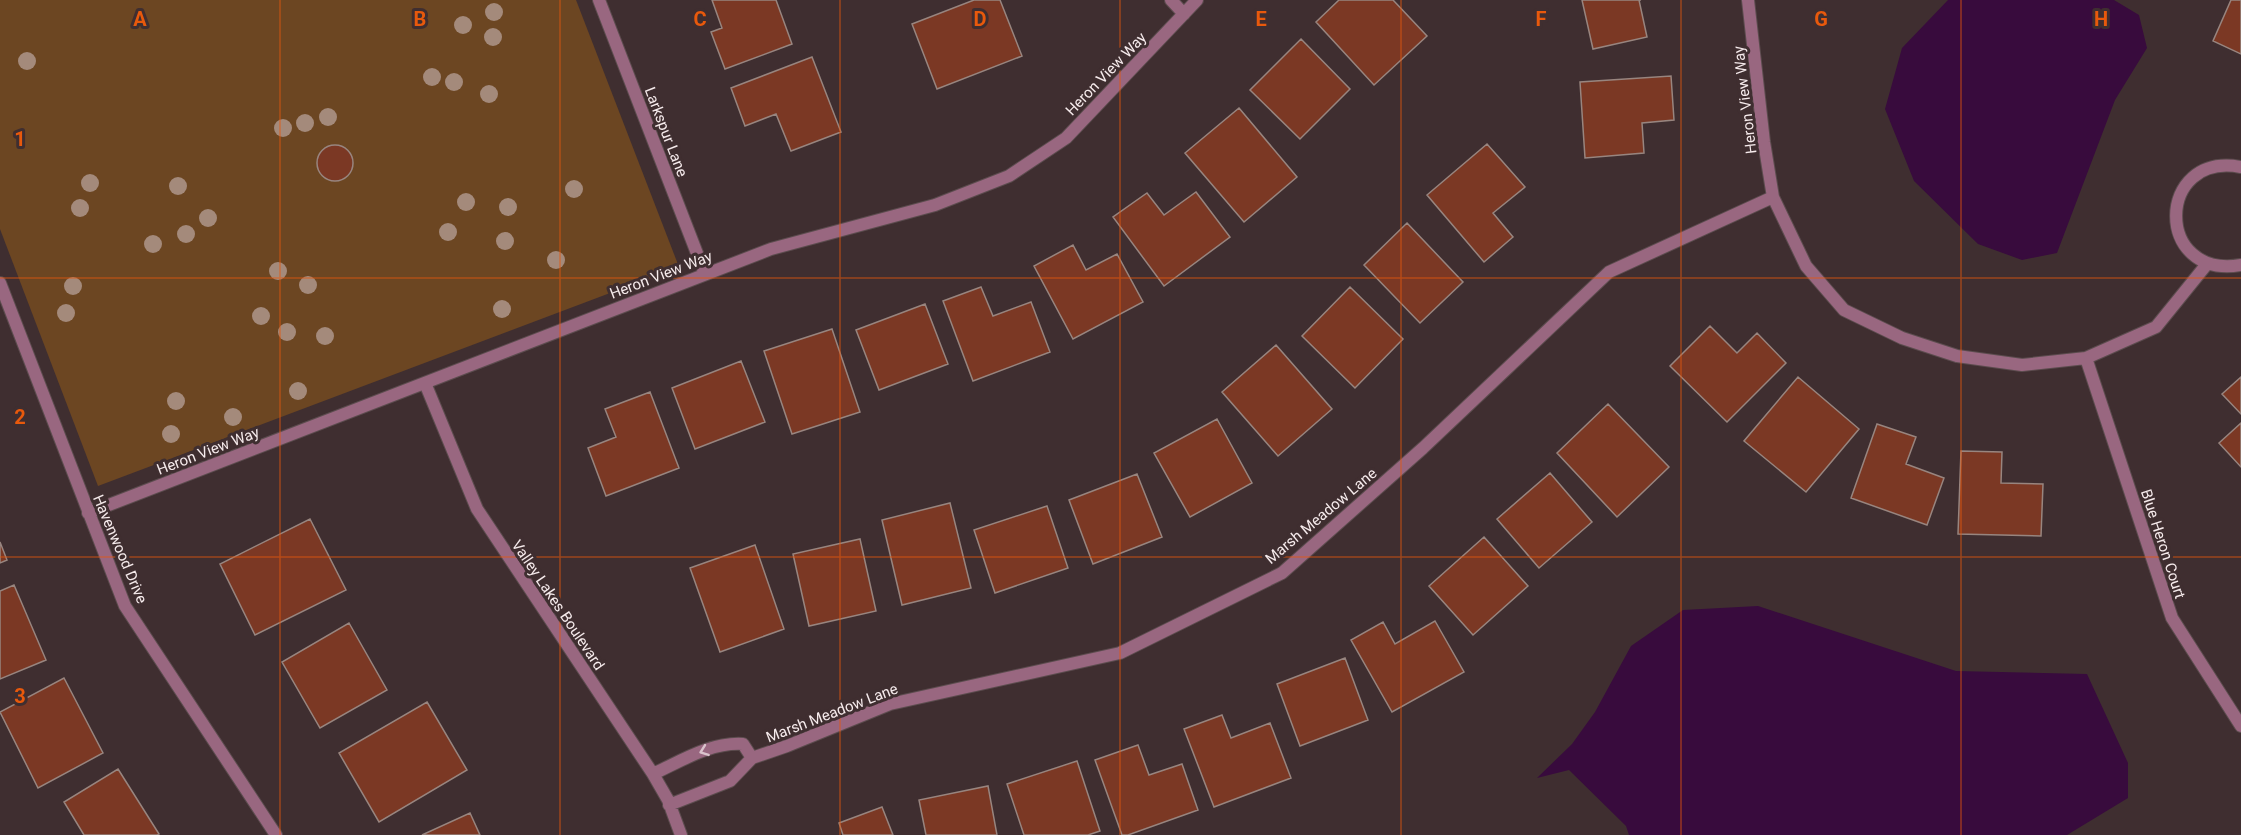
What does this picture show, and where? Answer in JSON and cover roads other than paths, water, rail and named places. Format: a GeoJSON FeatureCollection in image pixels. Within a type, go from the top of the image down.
{"type":"FeatureCollection","features":[{"type":"Feature","properties":{"kind":"street","name":"Larkspur Lane"},"geometry":{"type":"LineString","coordinates":[[599,0],[705,274]]}},
{"type":"Feature","properties":{"kind":"street"},"geometry":{"type":"LineString","coordinates":[[1171,0],[1185,14]]}},
{"type":"Feature","properties":{"kind":"street","name":"Heron View Way"},"geometry":{"type":"LineString","coordinates":[[88,513],[771,249],[935,205],[1009,176],[1066,138],[1197,0]]}},
{"type":"Feature","properties":{"kind":"street","name":"Heron View Way"},"geometry":{"type":"LineString","coordinates":[[1748,0],[1764,142],[1773,197],[1806,266],[1844,310],[1902,338],[1957,356],[2022,365],[2086,358],[2156,327],[2207,264]]}},
{"type":"Feature","properties":{"kind":"street"},"geometry":{"type":"LineString","coordinates":[[2241,166],[2223,164],[2207,168],[2192,177],[2181,191],[2175,207],[2176,225],[2181,241],[2192,255],[2207,264],[2223,267],[2241,265]]}},
{"type":"Feature","properties":{"kind":"street","name":"Marsh Meadow Lane"},"geometry":{"type":"LineString","coordinates":[[752,758],[890,704],[1120,653],[1282,573],[1423,448],[1609,272],[1773,197]]}},
{"type":"Feature","properties":{"kind":"street","name":"Havenwood Drive"},"geometry":{"type":"LineString","coordinates":[[0,283],[124,606],[276,835]]}},
{"type":"Feature","properties":{"kind":"street","name":"Blue Heron Court"},"geometry":{"type":"LineString","coordinates":[[2086,358],[2172,618],[2241,726]]}},
{"type":"Feature","properties":{"kind":"street","name":"Valley Lakes Boulevard"},"geometry":{"type":"LineString","coordinates":[[425,383],[477,508],[653,774],[681,835]]}},
{"type":"Feature","properties":{"kind":"street"},"geometry":{"type":"LineString","coordinates":[[653,774],[726,743],[742,744],[752,758],[730,781],[669,806]]}}]}
